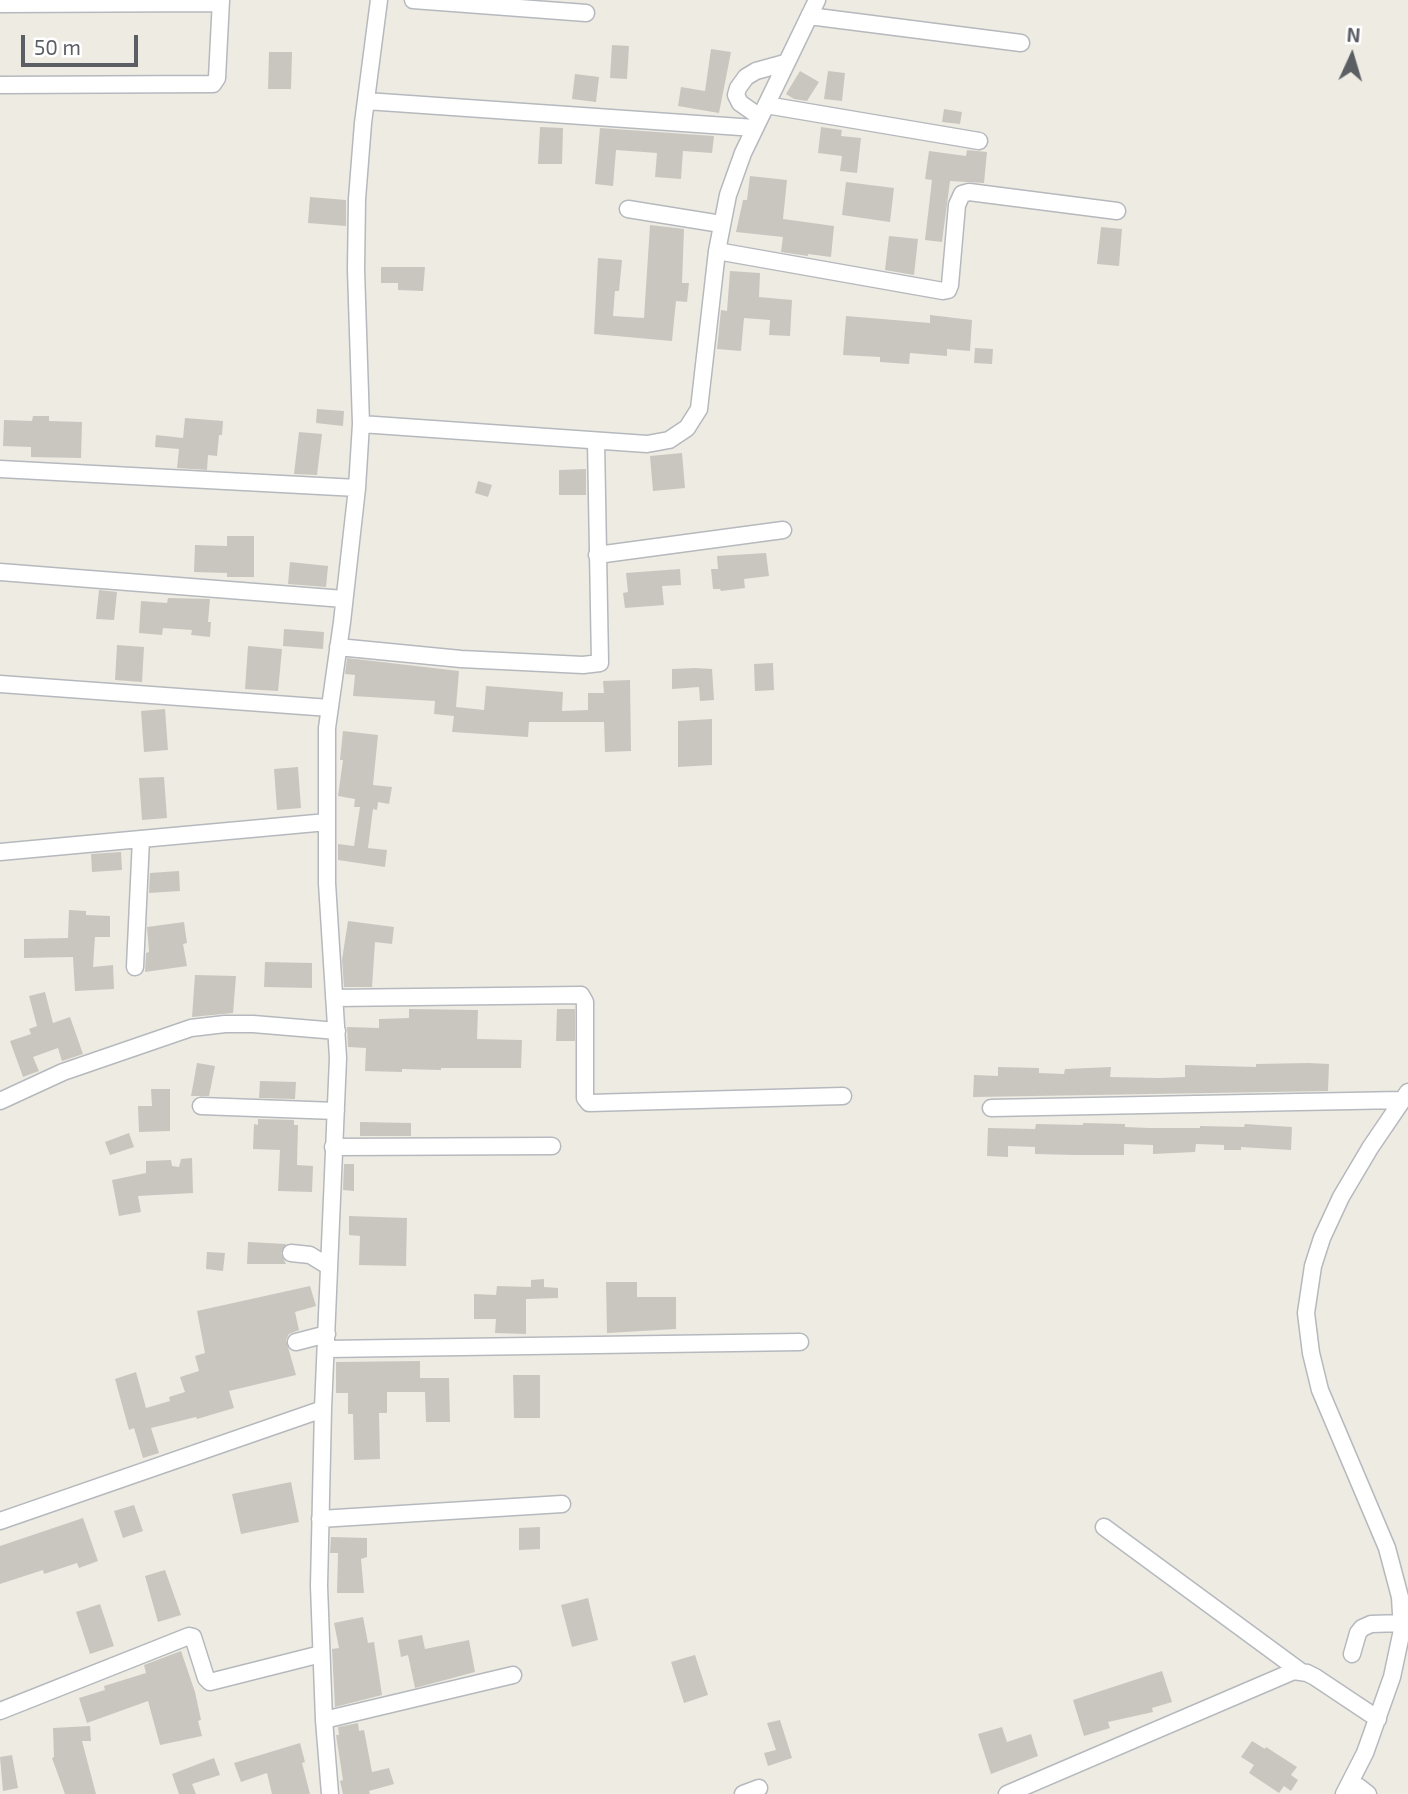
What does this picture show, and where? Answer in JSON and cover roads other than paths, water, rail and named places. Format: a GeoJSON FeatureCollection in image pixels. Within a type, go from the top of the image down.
{"type":"FeatureCollection","features":[{"type":"Feature","properties":{"kind":"street"},"geometry":{"type":"LineString","coordinates":[[330,1794],[321,1654],[320,1519],[337,1031],[327,883],[327,728],[357,488],[361,425],[356,250],[359,178],[379,0]]}},
{"type":"Feature","properties":{"kind":"street"},"geometry":{"type":"LineString","coordinates":[[413,0],[586,13]]}},
{"type":"Feature","properties":{"kind":"street"},"geometry":{"type":"LineString","coordinates":[[361,425],[648,444],[678,434],[692,421],[699,409],[706,366],[721,224],[736,170],[817,0]]}},
{"type":"Feature","properties":{"kind":"street"},"geometry":{"type":"LineString","coordinates":[[0,4],[221,2],[217,78],[213,84],[0,85]]}},
{"type":"Feature","properties":{"kind":"street"},"geometry":{"type":"LineString","coordinates":[[809,16],[1021,43]]}},
{"type":"Feature","properties":{"kind":"street"},"geometry":{"type":"LineString","coordinates":[[760,116],[740,103],[736,95],[738,88],[746,77],[756,71],[785,63]]}},
{"type":"Feature","properties":{"kind":"street"},"geometry":{"type":"LineString","coordinates":[[366,101],[760,116],[979,141]]}},
{"type":"Feature","properties":{"kind":"street"},"geometry":{"type":"LineString","coordinates":[[717,251],[943,291],[948,290],[950,285],[957,205],[962,194],[969,192],[1117,211]]}},
{"type":"Feature","properties":{"kind":"street"},"geometry":{"type":"LineString","coordinates":[[628,209],[721,224]]}},
{"type":"Feature","properties":{"kind":"street"},"geometry":{"type":"LineString","coordinates":[[338,647],[461,659],[600,663],[596,441]]}},
{"type":"Feature","properties":{"kind":"street"},"geometry":{"type":"LineString","coordinates":[[0,470],[357,488]]}},
{"type":"Feature","properties":{"kind":"street"},"geometry":{"type":"LineString","coordinates":[[597,555],[783,530]]}},
{"type":"Feature","properties":{"kind":"street"},"geometry":{"type":"LineString","coordinates":[[0,572],[344,600]]}},
{"type":"Feature","properties":{"kind":"street"},"geometry":{"type":"LineString","coordinates":[[0,684],[330,708]]}},
{"type":"Feature","properties":{"kind":"street"},"geometry":{"type":"LineString","coordinates":[[0,852],[327,822]]}},
{"type":"Feature","properties":{"kind":"street"},"geometry":{"type":"LineString","coordinates":[[135,967],[141,839]]}},
{"type":"Feature","properties":{"kind":"street"},"geometry":{"type":"LineString","coordinates":[[334,998],[581,995],[585,1002],[585,1098],[589,1103],[843,1096]]}},
{"type":"Feature","properties":{"kind":"street"},"geometry":{"type":"LineString","coordinates":[[0,1101],[63,1072],[191,1028],[246,1024],[337,1031]]}},
{"type":"Feature","properties":{"kind":"street"},"geometry":{"type":"LineString","coordinates":[[991,1108],[1405,1096]]}},
{"type":"Feature","properties":{"kind":"street"},"geometry":{"type":"LineString","coordinates":[[1345,1791],[1365,1753],[1392,1677],[1402,1623],[1400,1597],[1387,1548],[1320,1390],[1311,1353],[1306,1313],[1313,1266],[1322,1238],[1341,1197],[1405,1096]]}},
{"type":"Feature","properties":{"kind":"street"},"geometry":{"type":"LineString","coordinates":[[201,1107],[336,1111]]}},
{"type":"Feature","properties":{"kind":"street"},"geometry":{"type":"LineString","coordinates":[[333,1147],[552,1146]]}},
{"type":"Feature","properties":{"kind":"street"},"geometry":{"type":"LineString","coordinates":[[291,1253],[310,1255],[328,1266]]}},
{"type":"Feature","properties":{"kind":"street"},"geometry":{"type":"LineString","coordinates":[[296,1342],[800,1342]]}},
{"type":"Feature","properties":{"kind":"street"},"geometry":{"type":"LineString","coordinates":[[0,1521],[323,1409]]}},
{"type":"Feature","properties":{"kind":"street"},"geometry":{"type":"LineString","coordinates":[[320,1519],[562,1504]]}},
{"type":"Feature","properties":{"kind":"street"},"geometry":{"type":"LineString","coordinates":[[1104,1527],[1300,1671],[1315,1677],[1378,1719]]}},
{"type":"Feature","properties":{"kind":"street"},"geometry":{"type":"LineString","coordinates":[[1352,1654],[1362,1628],[1371,1624],[1402,1623]]}},
{"type":"Feature","properties":{"kind":"street"},"geometry":{"type":"LineString","coordinates":[[0,1711],[189,1636],[193,1637],[206,1678],[210,1682],[321,1654]]}},
{"type":"Feature","properties":{"kind":"street"},"geometry":{"type":"LineString","coordinates":[[1007,1794],[1283,1675],[1300,1671]]}},
{"type":"Feature","properties":{"kind":"street"},"geometry":{"type":"LineString","coordinates":[[324,1720],[513,1675]]}},
{"type":"Feature","properties":{"kind":"street"},"geometry":{"type":"LineString","coordinates":[[1345,1791],[1352,1786],[1359,1787],[1368,1794]]}},
{"type":"Feature","properties":{"kind":"street"},"geometry":{"type":"LineString","coordinates":[[743,1794],[758,1788]]}}]}
